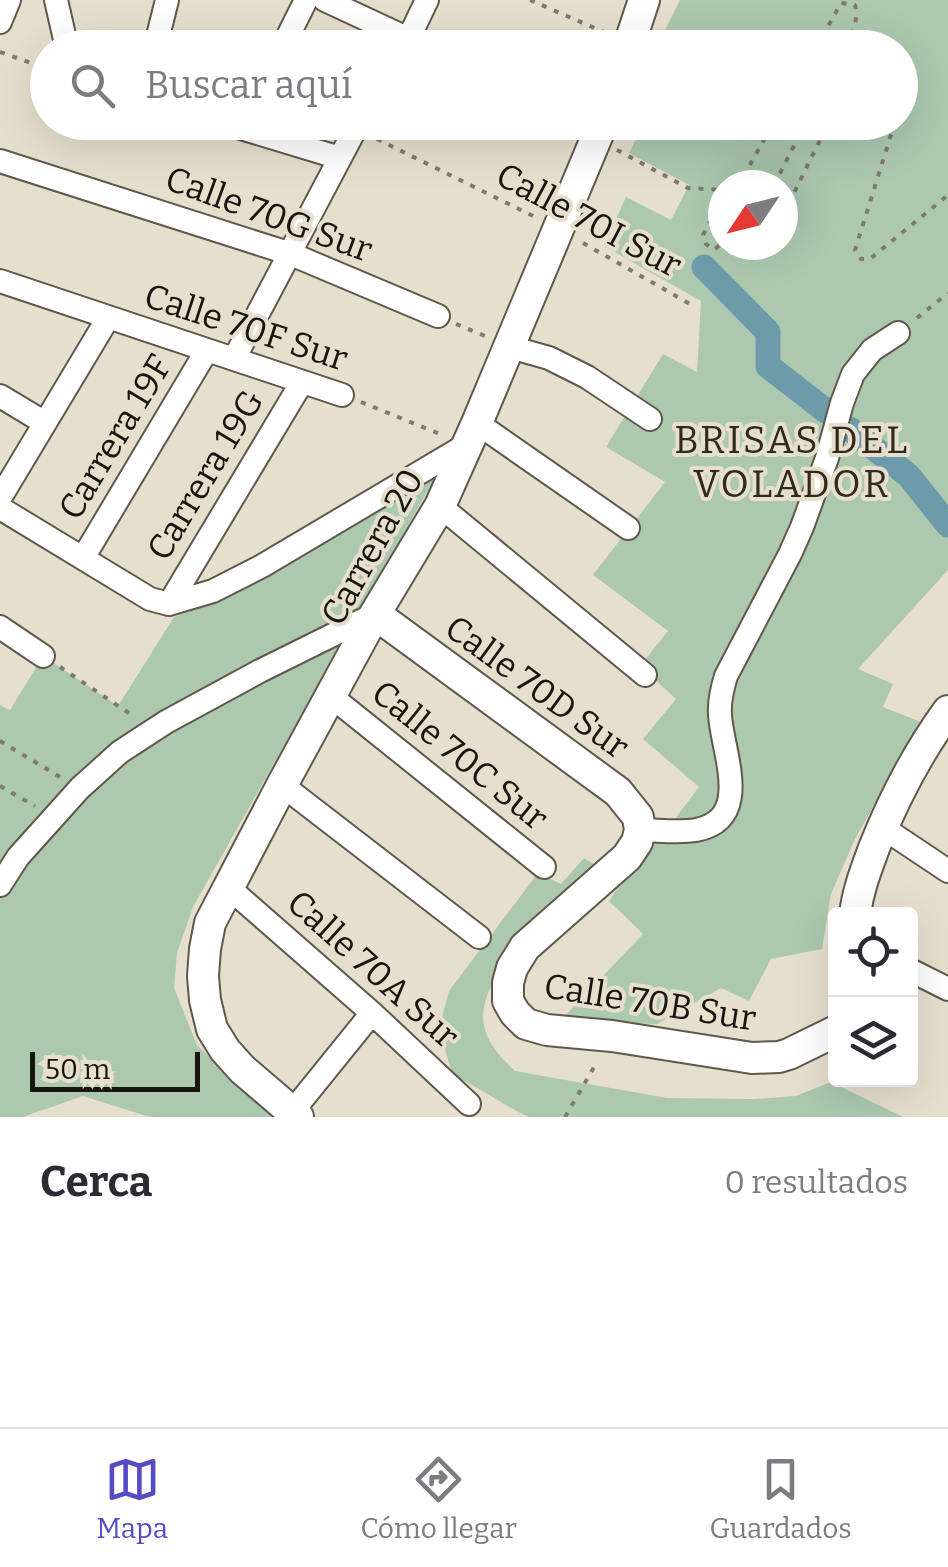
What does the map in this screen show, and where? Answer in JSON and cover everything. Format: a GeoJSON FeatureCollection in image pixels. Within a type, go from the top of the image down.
{"type":"FeatureCollection","features":[{"type":"Feature","properties":{"kind":"street"},"geometry":{"type":"LineString","coordinates":[[0,22],[9,0]]}},
{"type":"Feature","properties":{"kind":"street"},"geometry":{"type":"LineString","coordinates":[[56,0],[62,30]]}},
{"type":"Feature","properties":{"kind":"street"},"geometry":{"type":"LineString","coordinates":[[160,30],[167,0]]}},
{"type":"Feature","properties":{"kind":"street"},"geometry":{"type":"LineString","coordinates":[[291,30],[306,0]]}},
{"type":"Feature","properties":{"kind":"street"},"geometry":{"type":"LineString","coordinates":[[325,0],[384,30]]}},
{"type":"Feature","properties":{"kind":"street"},"geometry":{"type":"LineString","coordinates":[[418,30],[427,0]]}},
{"type":"Feature","properties":{"kind":"street"},"geometry":{"type":"LineString","coordinates":[[634,30],[644,0]]}},
{"type":"Feature","properties":{"kind":"street"},"geometry":{"type":"LineString","coordinates":[[284,140],[340,158]]}},
{"type":"Feature","properties":{"kind":"street"},"geometry":{"type":"LineString","coordinates":[[234,360],[349,140]]}},
{"type":"Feature","properties":{"kind":"street","name":"Carrera 20"},"geometry":{"type":"LineString","coordinates":[[295,1114],[242,1069],[212,1029],[203,976],[210,923],[282,784],[440,506],[596,140]]}},
{"type":"Feature","properties":{"kind":"street","name":"Calle 70G Sur"},"geometry":{"type":"LineString","coordinates":[[0,161],[291,254],[438,316]]}},
{"type":"Feature","properties":{"kind":"street","name":"Calle 70F Sur"},"geometry":{"type":"LineString","coordinates":[[3,290],[108,318],[342,395]]}},
{"type":"Feature","properties":{"kind":"street"},"geometry":{"type":"LineString","coordinates":[[0,498],[108,318]]}},
{"type":"Feature","properties":{"kind":"street"},"geometry":{"type":"LineString","coordinates":[[640,830],[698,830],[718,819],[726,808],[732,786],[720,717],[726,676],[802,527],[854,374],[872,350],[898,333]]}},
{"type":"Feature","properties":{"kind":"street"},"geometry":{"type":"LineString","coordinates":[[510,346],[549,358],[587,377],[650,418]]}},
{"type":"Feature","properties":{"kind":"street","name":"Carrera 19F"},"geometry":{"type":"LineString","coordinates":[[83,558],[207,350]]}},
{"type":"Feature","properties":{"kind":"street","name":"Carrera 19G"},"geometry":{"type":"LineString","coordinates":[[169,604],[302,382]]}},
{"type":"Feature","properties":{"kind":"street"},"geometry":{"type":"LineString","coordinates":[[0,396],[45,423]]}},
{"type":"Feature","properties":{"kind":"street"},"geometry":{"type":"LineString","coordinates":[[0,508],[150,598],[169,604],[213,591],[262,566],[473,434],[628,528]]}},
{"type":"Feature","properties":{"kind":"street"},"geometry":{"type":"LineString","coordinates":[[440,506],[645,675]]}},
{"type":"Feature","properties":{"kind":"street"},"geometry":{"type":"LineString","coordinates":[[0,886],[18,858],[80,788],[120,752],[260,671],[376,614]]}},
{"type":"Feature","properties":{"kind":"street","name":"Calle 70D Sur"},"geometry":{"type":"LineString","coordinates":[[376,614],[618,792],[638,817],[640,830]]}},
{"type":"Feature","properties":{"kind":"street"},"geometry":{"type":"LineString","coordinates":[[0,628],[43,656]]}},
{"type":"Feature","properties":{"kind":"street","name":"Calle 70C Sur"},"geometry":{"type":"LineString","coordinates":[[332,697],[544,867]]}},
{"type":"Feature","properties":{"kind":"street"},"geometry":{"type":"LineString","coordinates":[[856,907],[860,884],[896,793],[948,711]]}},
{"type":"Feature","properties":{"kind":"street"},"geometry":{"type":"LineString","coordinates":[[282,784],[479,937]]}},
{"type":"Feature","properties":{"kind":"street"},"geometry":{"type":"LineString","coordinates":[[882,828],[948,871]]}},
{"type":"Feature","properties":{"kind":"street","name":"Calle 70B Sur"},"geometry":{"type":"LineString","coordinates":[[640,830],[627,857],[525,947],[508,983],[508,1000],[514,1013],[526,1024],[547,1030],[766,1058],[790,1054],[828,1035]]}},
{"type":"Feature","properties":{"kind":"street","name":"Calle 70A Sur"},"geometry":{"type":"LineString","coordinates":[[228,887],[469,1104]]}},
{"type":"Feature","properties":{"kind":"street"},"geometry":{"type":"LineString","coordinates":[[918,974],[948,989]]}},
{"type":"Feature","properties":{"kind":"street"},"geometry":{"type":"LineString","coordinates":[[295,1114],[372,1013]]}},
{"type":"Feature","properties":{"kind":"path"},"geometry":{"type":"LineString","coordinates":[[530,0],[596,30]]}},
{"type":"Feature","properties":{"kind":"path"},"geometry":{"type":"LineString","coordinates":[[826,30],[841,3],[855,5],[854,30]]}},
{"type":"Feature","properties":{"kind":"path"},"geometry":{"type":"LineString","coordinates":[[0,52],[30,63]]}},
{"type":"Feature","properties":{"kind":"path","name":"Calle 70I Sur"},"geometry":{"type":"LineString","coordinates":[[386,140],[559,229],[690,304]]}},
{"type":"Feature","properties":{"kind":"path"},"geometry":{"type":"LineString","coordinates":[[614,140],[688,188],[708,191]]}},
{"type":"Feature","properties":{"kind":"path"},"geometry":{"type":"LineString","coordinates":[[747,170],[764,140]]}},
{"type":"Feature","properties":{"kind":"path"},"geometry":{"type":"LineString","coordinates":[[782,170],[797,140]]}},
{"type":"Feature","properties":{"kind":"path"},"geometry":{"type":"LineString","coordinates":[[798,185],[820,140]]}},
{"type":"Feature","properties":{"kind":"path"},"geometry":{"type":"LineString","coordinates":[[889,140],[856,250],[862,259],[870,260],[948,195]]}},
{"type":"Feature","properties":{"kind":"path"},"geometry":{"type":"LineString","coordinates":[[898,333],[948,293]]}},
{"type":"Feature","properties":{"kind":"path"},"geometry":{"type":"LineString","coordinates":[[438,316],[510,346]]}},
{"type":"Feature","properties":{"kind":"path","name":"Calle 70F Sur"},"geometry":{"type":"LineString","coordinates":[[342,395],[473,434]]}},
{"type":"Feature","properties":{"kind":"path"},"geometry":{"type":"LineString","coordinates":[[43,656],[156,729]]}},
{"type":"Feature","properties":{"kind":"path"},"geometry":{"type":"LineString","coordinates":[[0,740],[80,788]]}},
{"type":"Feature","properties":{"kind":"path"},"geometry":{"type":"LineString","coordinates":[[0,786],[54,818]]}},
{"type":"Feature","properties":{"kind":"path"},"geometry":{"type":"LineString","coordinates":[[565,1117],[612,1036]]}},
{"type":"Feature","properties":{"kind":"green space"},"geometry":{"type":"Polygon","coordinates":[[[680,0],[948,0],[948,570],[858,669],[893,684],[883,707],[921,722],[855,839],[831,894],[822,949],[771,959],[749,1001],[721,988],[657,1024],[560,1021],[643,934],[609,901],[663,821],[671,824],[699,787],[643,739],[676,699],[640,666],[668,631],[593,575],[665,482],[606,447],[663,354],[697,372],[701,301],[604,246],[626,197],[671,220],[689,185],[629,153],[636,140],[918,140],[918,30],[665,30],[680,0]]]}},
{"type":"Feature","properties":{"kind":"green space"},"geometry":{"type":"Polygon","coordinates":[[[440,469],[193,907],[177,953],[174,988],[197,1045],[274,1117],[150,1117],[83,1096],[23,1117],[0,1117],[0,705],[10,710],[43,656],[118,706],[174,617],[264,576],[440,469]]]}},
{"type":"Feature","properties":{"kind":"green space"},"geometry":{"type":"Polygon","coordinates":[[[584,858],[599,867],[499,971],[486,1000],[483,1013],[487,1036],[515,1071],[667,1098],[796,1096],[828,1083],[828,1087],[841,1087],[903,1117],[529,1117],[453,1076],[444,1046],[442,1017],[449,991],[538,873],[561,884],[584,858]]]}},
{"type":"Feature","properties":{"kind":"waterway"},"geometry":{"type":"LineString","coordinates":[[704,267],[768,332],[768,366],[826,411]]}},
{"type":"Feature","properties":{"kind":"waterway"},"geometry":{"type":"LineString","coordinates":[[850,429],[909,476],[948,525]]}},
{"type":"Feature","properties":{"kind":"district","name":"BRISAS DEL VOLADOR"},"geometry":{"type":"Point","coordinates":[792,462]}}]}
